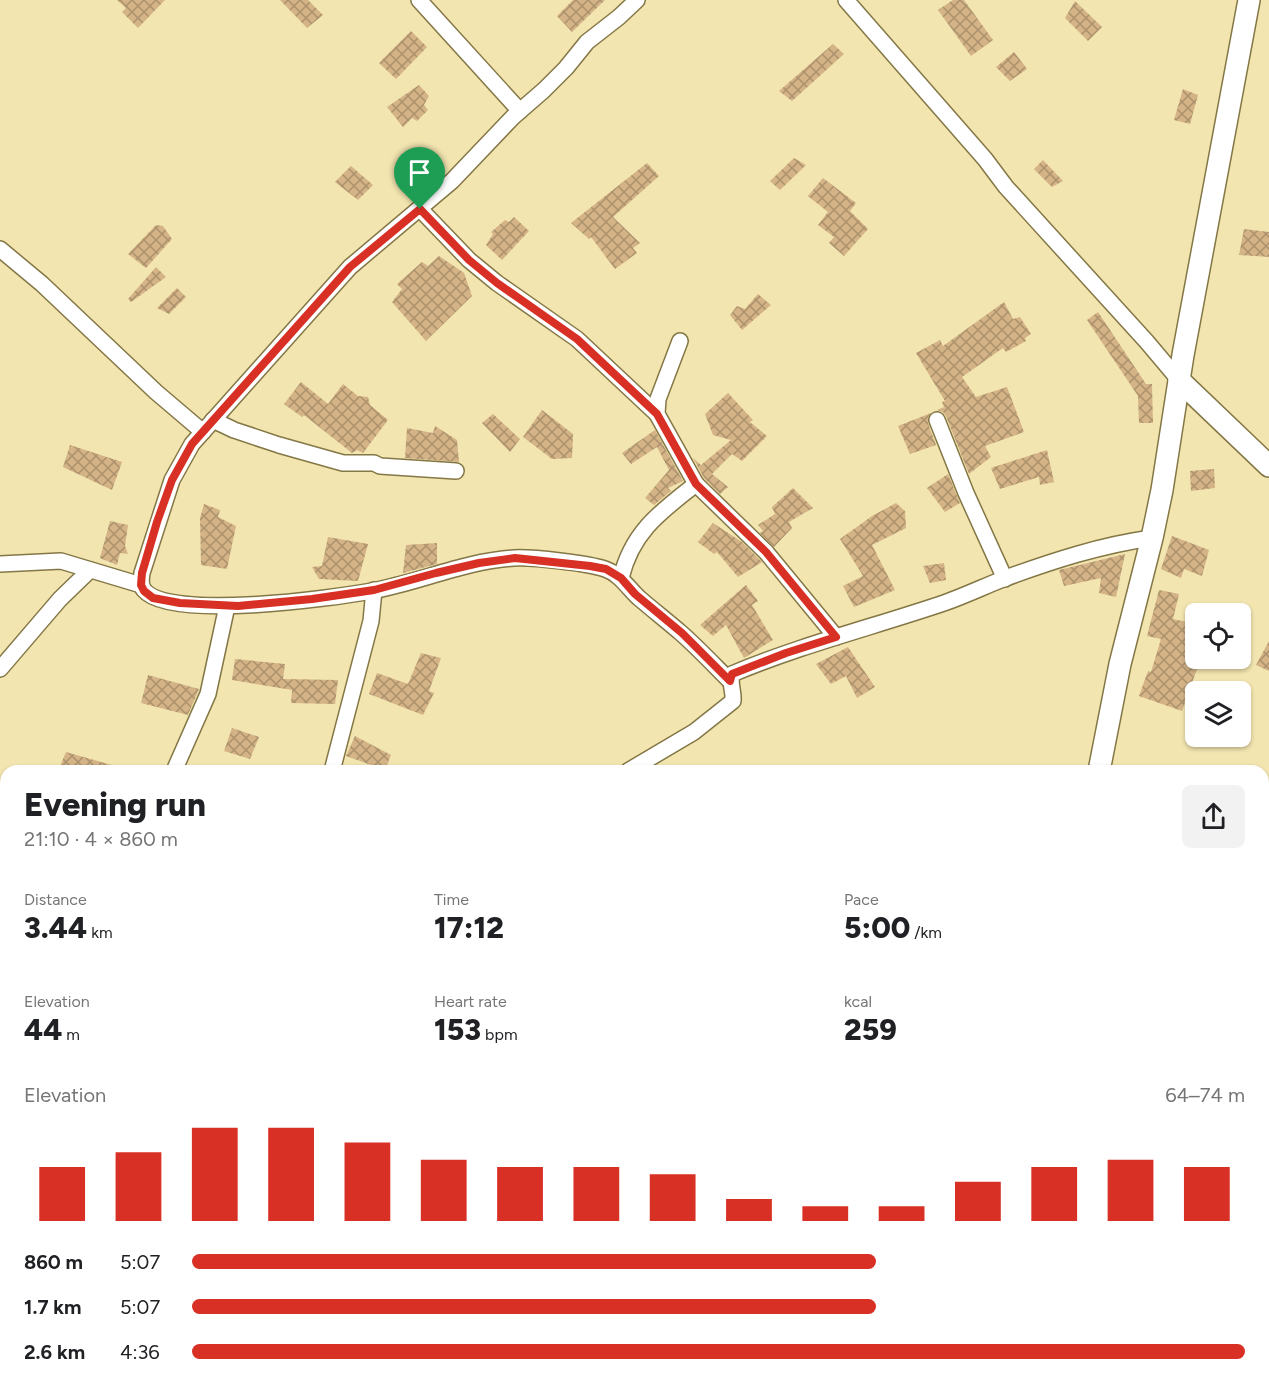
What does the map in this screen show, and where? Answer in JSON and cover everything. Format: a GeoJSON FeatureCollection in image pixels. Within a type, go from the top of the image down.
{"type":"FeatureCollection","features":[{"type":"Feature","properties":{"kind":"main road"},"geometry":{"type":"LineString","coordinates":[[1100,765],[1119,664],[1152,538],[1162,490],[1179,380],[1250,0]]}},
{"type":"Feature","properties":{"kind":"main road"},"geometry":{"type":"LineString","coordinates":[[1179,380],[1269,466]]}},
{"type":"Feature","properties":{"kind":"street"},"geometry":{"type":"LineString","coordinates":[[419,0],[520,111]]}},
{"type":"Feature","properties":{"kind":"street"},"geometry":{"type":"LineString","coordinates":[[637,0],[587,42],[566,68],[520,111],[452,181],[350,267],[192,444],[172,480],[142,573],[141,585],[144,591],[153,598],[180,603],[227,606],[312,599],[374,590],[479,563],[515,558],[606,569],[621,578],[635,594],[682,633],[730,681],[734,692],[734,701],[694,732],[638,765]]}},
{"type":"Feature","properties":{"kind":"street"},"geometry":{"type":"LineString","coordinates":[[846,0],[985,159],[1006,187],[1179,380]]}},
{"type":"Feature","properties":{"kind":"street"},"geometry":{"type":"LineString","coordinates":[[420,209],[469,260],[497,283],[577,339],[657,414],[696,484],[766,552],[836,637]]}},
{"type":"Feature","properties":{"kind":"street"},"geometry":{"type":"LineString","coordinates":[[0,249],[42,284],[156,392],[208,426],[234,430],[343,463],[374,463],[380,466],[456,471]]}},
{"type":"Feature","properties":{"kind":"street"},"geometry":{"type":"LineString","coordinates":[[657,414],[658,399],[680,341]]}},
{"type":"Feature","properties":{"kind":"street"},"geometry":{"type":"LineString","coordinates":[[937,420],[966,493],[1005,579]]}},
{"type":"Feature","properties":{"kind":"street"},"geometry":{"type":"LineString","coordinates":[[621,578],[626,559],[642,532],[659,513],[696,484]]}},
{"type":"Feature","properties":{"kind":"street"},"geometry":{"type":"LineString","coordinates":[[730,681],[732,674],[756,664],[945,602],[1005,579],[1115,543],[1152,538]]}},
{"type":"Feature","properties":{"kind":"street"},"geometry":{"type":"LineString","coordinates":[[0,564],[62,561],[141,585]]}},
{"type":"Feature","properties":{"kind":"street"},"geometry":{"type":"LineString","coordinates":[[0,669],[60,599],[90,570]]}},
{"type":"Feature","properties":{"kind":"street"},"geometry":{"type":"LineString","coordinates":[[334,765],[371,621],[374,590]]}},
{"type":"Feature","properties":{"kind":"street"},"geometry":{"type":"LineString","coordinates":[[177,765],[208,694],[227,606]]}},
{"type":"Feature","properties":{"kind":"building"},"geometry":{"type":"Polygon","coordinates":[[[117,0],[165,0],[138,28],[122,12],[126,8],[117,0]]]}},
{"type":"Feature","properties":{"kind":"building"},"geometry":{"type":"Polygon","coordinates":[[[280,0],[308,0],[323,15],[307,28],[280,0]]]}},
{"type":"Feature","properties":{"kind":"building"},"geometry":{"type":"Polygon","coordinates":[[[573,0],[605,0],[572,32],[557,16],[573,0]]]}},
{"type":"Feature","properties":{"kind":"building"},"geometry":{"type":"Polygon","coordinates":[[[953,0],[964,0],[993,40],[971,56],[938,10],[953,0]]]}},
{"type":"Feature","properties":{"kind":"building"},"geometry":{"type":"Polygon","coordinates":[[[1075,1],[1102,27],[1088,41],[1065,18],[1075,1]]]}},
{"type":"Feature","properties":{"kind":"building"},"geometry":{"type":"Polygon","coordinates":[[[411,31],[427,47],[396,79],[379,63],[411,31]]]}},
{"type":"Feature","properties":{"kind":"building"},"geometry":{"type":"Polygon","coordinates":[[[833,44],[844,54],[792,101],[779,91],[833,44]]]}},
{"type":"Feature","properties":{"kind":"building"},"geometry":{"type":"Polygon","coordinates":[[[1014,52],[1027,69],[1010,81],[996,67],[1014,52]]]}},
{"type":"Feature","properties":{"kind":"building"},"geometry":{"type":"Polygon","coordinates":[[[419,85],[429,96],[424,105],[428,110],[417,121],[412,118],[403,127],[387,107],[419,85]]]}},
{"type":"Feature","properties":{"kind":"building"},"geometry":{"type":"Polygon","coordinates":[[[1183,89],[1198,95],[1190,124],[1174,120],[1183,89]]]}},
{"type":"Feature","properties":{"kind":"building"},"geometry":{"type":"Polygon","coordinates":[[[794,158],[806,165],[780,190],[770,181],[794,158]]]}},
{"type":"Feature","properties":{"kind":"building"},"geometry":{"type":"Polygon","coordinates":[[[1043,160],[1063,181],[1052,187],[1034,169],[1043,160]]]}},
{"type":"Feature","properties":{"kind":"building"},"geometry":{"type":"Polygon","coordinates":[[[647,163],[659,176],[613,217],[640,243],[633,248],[637,253],[615,269],[591,237],[589,239],[571,223],[647,163]]]}},
{"type":"Feature","properties":{"kind":"building"},"geometry":{"type":"Polygon","coordinates":[[[351,166],[373,185],[358,200],[335,182],[351,166]]]}},
{"type":"Feature","properties":{"kind":"building"},"geometry":{"type":"Polygon","coordinates":[[[823,178],[856,203],[850,211],[868,229],[844,256],[829,243],[834,237],[818,225],[828,212],[808,196],[823,178]]]}},
{"type":"Feature","properties":{"kind":"building"},"geometry":{"type":"Polygon","coordinates":[[[514,217],[529,231],[502,260],[486,245],[493,234],[491,232],[505,220],[509,222],[514,217]]]}},
{"type":"Feature","properties":{"kind":"building"},"geometry":{"type":"Polygon","coordinates":[[[156,225],[163,226],[172,239],[146,268],[128,254],[156,225]]]}},
{"type":"Feature","properties":{"kind":"building"},"geometry":{"type":"Polygon","coordinates":[[[1244,229],[1269,232],[1269,257],[1239,255],[1244,229]]]}},
{"type":"Feature","properties":{"kind":"building"},"geometry":{"type":"Polygon","coordinates":[[[439,256],[464,273],[472,296],[426,341],[392,302],[402,289],[397,284],[422,262],[428,266],[439,256]]]}},
{"type":"Feature","properties":{"kind":"building"},"geometry":{"type":"Polygon","coordinates":[[[156,267],[166,277],[131,302],[128,299],[156,267]]]}},
{"type":"Feature","properties":{"kind":"building"},"geometry":{"type":"Polygon","coordinates":[[[177,288],[186,297],[169,314],[157,308],[177,288]]]}},
{"type":"Feature","properties":{"kind":"building"},"geometry":{"type":"Polygon","coordinates":[[[758,294],[771,305],[742,330],[730,315],[737,306],[745,309],[758,294]]]}},
{"type":"Feature","properties":{"kind":"building"},"geometry":{"type":"Polygon","coordinates":[[[1004,302],[1013,319],[1020,317],[1031,334],[1025,338],[1026,341],[1006,352],[1003,348],[962,377],[976,397],[1007,387],[1024,432],[985,446],[991,457],[969,474],[946,416],[937,410],[944,407],[942,402],[945,401],[916,353],[940,340],[943,346],[1004,302]]]}},
{"type":"Feature","properties":{"kind":"building"},"geometry":{"type":"Polygon","coordinates":[[[1098,312],[1146,384],[1152,384],[1153,423],[1139,423],[1138,396],[1087,320],[1098,312]]]}},
{"type":"Feature","properties":{"kind":"building"},"geometry":{"type":"Polygon","coordinates":[[[301,382],[328,404],[343,384],[358,396],[368,397],[370,405],[388,420],[363,453],[357,450],[352,453],[304,415],[302,417],[284,404],[301,382]]]}},
{"type":"Feature","properties":{"kind":"building"},"geometry":{"type":"Polygon","coordinates":[[[728,393],[753,420],[750,422],[767,436],[742,461],[732,454],[712,474],[728,487],[720,494],[704,478],[693,458],[701,465],[731,440],[713,435],[705,414],[728,393]]]}},
{"type":"Feature","properties":{"kind":"building"},"geometry":{"type":"Polygon","coordinates":[[[542,410],[573,434],[572,458],[552,459],[523,437],[542,410]]]}},
{"type":"Feature","properties":{"kind":"building"},"geometry":{"type":"Polygon","coordinates":[[[931,413],[928,423],[936,445],[910,454],[898,426],[931,413]]]}},
{"type":"Feature","properties":{"kind":"building"},"geometry":{"type":"Polygon","coordinates":[[[493,414],[520,439],[510,452],[482,423],[493,414]]]}},
{"type":"Feature","properties":{"kind":"building"},"geometry":{"type":"Polygon","coordinates":[[[435,426],[457,440],[459,462],[405,458],[407,428],[433,433],[435,426]]]}},
{"type":"Feature","properties":{"kind":"building"},"geometry":{"type":"Polygon","coordinates":[[[655,430],[683,481],[668,488],[671,491],[654,505],[645,498],[669,470],[657,447],[631,464],[622,453],[655,430]]]}},
{"type":"Feature","properties":{"kind":"building"},"geometry":{"type":"Polygon","coordinates":[[[70,445],[122,462],[112,490],[63,467],[70,445]]]}},
{"type":"Feature","properties":{"kind":"building"},"geometry":{"type":"Polygon","coordinates":[[[1047,450],[1054,482],[1040,485],[1039,477],[1000,489],[991,468],[1047,450]]]}},
{"type":"Feature","properties":{"kind":"building"},"geometry":{"type":"Polygon","coordinates":[[[1214,469],[1215,488],[1191,491],[1190,471],[1214,469]]]}},
{"type":"Feature","properties":{"kind":"building"},"geometry":{"type":"Polygon","coordinates":[[[948,474],[960,503],[945,512],[927,488],[948,474]]]}},
{"type":"Feature","properties":{"kind":"building"},"geometry":{"type":"Polygon","coordinates":[[[793,488],[813,508],[789,522],[792,528],[774,547],[760,533],[763,531],[758,525],[775,514],[772,507],[793,488]]]}},
{"type":"Feature","properties":{"kind":"building"},"geometry":{"type":"Polygon","coordinates":[[[896,503],[905,511],[906,528],[872,545],[895,590],[854,607],[843,586],[863,576],[840,539],[872,516],[896,503]]]}},
{"type":"Feature","properties":{"kind":"building"},"geometry":{"type":"Polygon","coordinates":[[[204,504],[220,510],[218,517],[236,526],[227,569],[201,565],[200,518],[204,504]]]}},
{"type":"Feature","properties":{"kind":"building"},"geometry":{"type":"Polygon","coordinates":[[[110,521],[128,525],[125,546],[128,554],[120,553],[117,565],[100,558],[110,521]]]}},
{"type":"Feature","properties":{"kind":"building"},"geometry":{"type":"Polygon","coordinates":[[[713,523],[742,542],[762,562],[738,577],[717,552],[714,554],[698,542],[713,523]]]}},
{"type":"Feature","properties":{"kind":"building"},"geometry":{"type":"Polygon","coordinates":[[[1172,536],[1209,550],[1202,576],[1184,569],[1181,578],[1161,569],[1172,536]]]}},
{"type":"Feature","properties":{"kind":"building"},"geometry":{"type":"Polygon","coordinates":[[[328,537],[368,544],[358,581],[319,579],[312,567],[322,566],[328,537]]]}},
{"type":"Feature","properties":{"kind":"building"},"geometry":{"type":"Polygon","coordinates":[[[437,543],[437,564],[403,573],[406,545],[437,543]]]}},
{"type":"Feature","properties":{"kind":"building"},"geometry":{"type":"Polygon","coordinates":[[[1125,554],[1116,597],[1099,593],[1101,578],[1064,586],[1059,570],[1125,554]]]}},
{"type":"Feature","properties":{"kind":"building"},"geometry":{"type":"Polygon","coordinates":[[[944,563],[946,580],[930,583],[923,566],[944,563]]]}},
{"type":"Feature","properties":{"kind":"building"},"geometry":{"type":"Polygon","coordinates":[[[746,585],[758,601],[752,605],[773,640],[744,658],[726,625],[713,636],[700,625],[746,585]]]}},
{"type":"Feature","properties":{"kind":"building"},"geometry":{"type":"Polygon","coordinates":[[[1159,590],[1179,594],[1173,619],[1185,622],[1185,669],[1197,669],[1193,681],[1185,681],[1185,703],[1182,711],[1139,696],[1148,671],[1151,672],[1161,639],[1147,636],[1159,590]]]}},
{"type":"Feature","properties":{"kind":"building"},"geometry":{"type":"Polygon","coordinates":[[[1269,641],[1269,671],[1256,665],[1269,641]]]}},
{"type":"Feature","properties":{"kind":"building"},"geometry":{"type":"Polygon","coordinates":[[[848,647],[875,687],[857,698],[846,676],[831,684],[816,664],[848,647]]]}},
{"type":"Feature","properties":{"kind":"building"},"geometry":{"type":"Polygon","coordinates":[[[421,653],[441,658],[429,691],[434,693],[423,715],[369,694],[377,673],[408,684],[421,653]]]}},
{"type":"Feature","properties":{"kind":"building"},"geometry":{"type":"Polygon","coordinates":[[[235,659],[285,664],[283,679],[338,680],[335,704],[291,703],[292,690],[232,680],[235,659]]]}},
{"type":"Feature","properties":{"kind":"building"},"geometry":{"type":"Polygon","coordinates":[[[148,675],[199,689],[188,715],[141,703],[148,675]]]}},
{"type":"Feature","properties":{"kind":"building"},"geometry":{"type":"Polygon","coordinates":[[[232,728],[259,737],[250,759],[224,751],[232,728]]]}},
{"type":"Feature","properties":{"kind":"building"},"geometry":{"type":"Polygon","coordinates":[[[355,736],[391,755],[387,765],[371,765],[346,756],[355,736]]]}},
{"type":"Feature","properties":{"kind":"building"},"geometry":{"type":"Polygon","coordinates":[[[66,752],[112,765],[61,765],[66,752]]]}},
{"type":"Feature","properties":{"kind":"route"},"geometry":{"type":"LineString","coordinates":[[420,209],[469,260],[497,283],[577,339],[657,414],[696,484],[766,552],[836,637],[756,664],[732,674],[730,681],[682,633],[635,594],[621,578],[606,569],[515,558],[479,563],[374,590],[238,606],[180,603],[153,598],[144,591],[141,585],[142,573],[157,522],[172,480],[192,444],[350,267],[420,209]]}}]}
